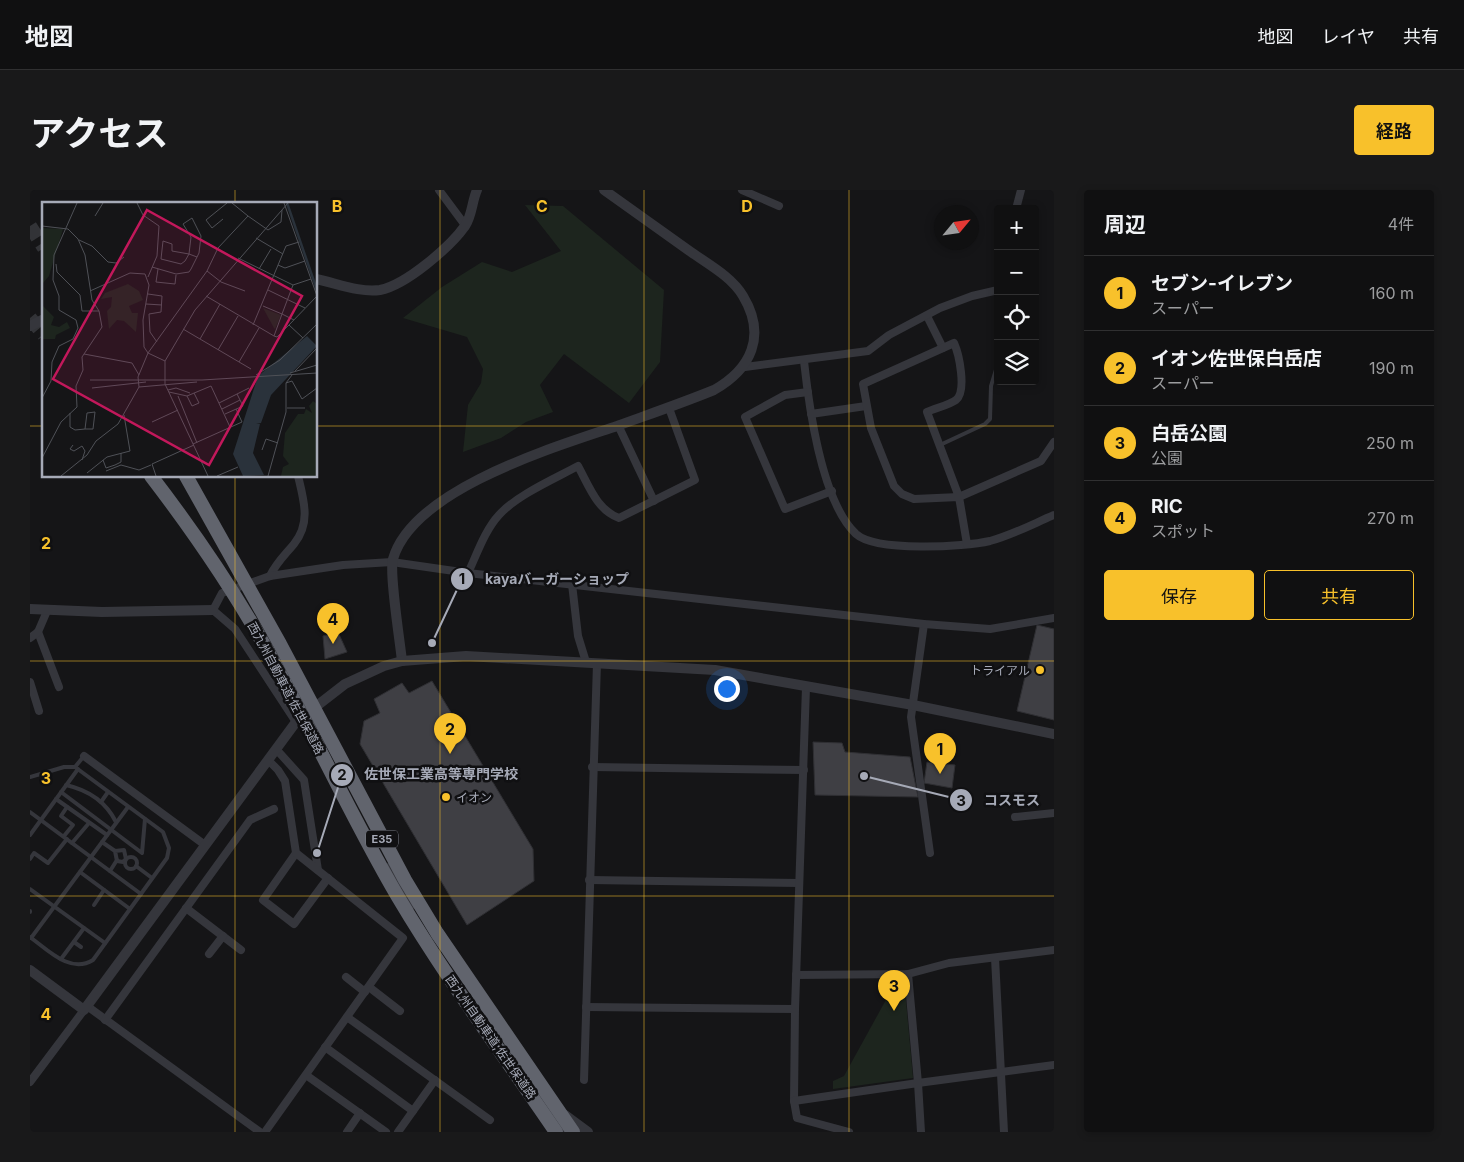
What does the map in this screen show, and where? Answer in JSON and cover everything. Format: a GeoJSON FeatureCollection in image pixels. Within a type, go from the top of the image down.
{"type":"FeatureCollection","features":[{"type":"Feature","properties":{"kind":"highway","name":"西九州自動車道;佐世保道路"},"geometry":{"type":"LineString","coordinates":[[152,478],[200,542],[267,650],[398,897],[458,990],[556,1132]]}},
{"type":"Feature","properties":{"kind":"highway","name":"西九州自動車道;佐世保道路"},"geometry":{"type":"LineString","coordinates":[[187,478],[405,880],[442,941],[573,1132]]}},
{"type":"Feature","properties":{"kind":"street"},"geometry":{"type":"LineString","coordinates":[[439,190],[465,225]]}},
{"type":"Feature","properties":{"kind":"street"},"geometry":{"type":"LineString","coordinates":[[318,279],[365,289],[380,290],[419,270],[465,225],[477,190]]}},
{"type":"Feature","properties":{"kind":"street"},"geometry":{"type":"LineString","coordinates":[[402,661],[392,562],[398,546],[410,528],[436,505],[474,482],[534,454],[669,408],[714,390],[732,380],[745,367],[753,344],[754,330],[750,309],[742,294],[720,273],[604,190]]}},
{"type":"Feature","properties":{"kind":"street"},"geometry":{"type":"LineString","coordinates":[[742,190],[779,206]]}},
{"type":"Feature","properties":{"kind":"street"},"geometry":{"type":"LineString","coordinates":[[1017,205],[1020,190]]}},
{"type":"Feature","properties":{"kind":"street"},"geometry":{"type":"LineString","coordinates":[[745,367],[804,361],[868,351],[889,335],[927,316],[972,296],[994,291]]}},
{"type":"Feature","properties":{"kind":"street"},"geometry":{"type":"LineString","coordinates":[[927,316],[943,348]]}},
{"type":"Feature","properties":{"kind":"street"},"geometry":{"type":"LineString","coordinates":[[30,326],[42,320]]}},
{"type":"Feature","properties":{"kind":"street"},"geometry":{"type":"LineString","coordinates":[[968,544],[959,497],[927,412],[957,399],[961,391],[959,355],[954,343],[863,384],[871,428],[894,486],[902,494],[914,499],[959,497],[1041,461],[1054,442]]}},
{"type":"Feature","properties":{"kind":"street"},"geometry":{"type":"LineString","coordinates":[[804,361],[814,436],[832,491],[846,524],[858,535],[874,544],[892,546],[968,544],[990,541],[1005,536],[1054,514]]}},
{"type":"Feature","properties":{"kind":"street"},"geometry":{"type":"LineString","coordinates":[[808,392],[786,395],[745,417],[785,509],[832,491]]}},
{"type":"Feature","properties":{"kind":"street"},"geometry":{"type":"LineString","coordinates":[[811,414],[866,406]]}},
{"type":"Feature","properties":{"kind":"street"},"geometry":{"type":"LineString","coordinates":[[468,573],[490,527],[498,515],[509,505],[578,466],[597,501],[608,514],[619,518],[695,480],[669,408]]}},
{"type":"Feature","properties":{"kind":"street"},"geometry":{"type":"LineString","coordinates":[[618,425],[654,501]]}},
{"type":"Feature","properties":{"kind":"street"},"geometry":{"type":"LineString","coordinates":[[270,576],[276,563],[304,530],[306,514],[298,478]]}},
{"type":"Feature","properties":{"kind":"street"},"geometry":{"type":"LineString","coordinates":[[213,610],[222,593],[270,576],[343,565],[392,562],[468,573],[924,624],[990,629],[1054,618]]}},
{"type":"Feature","properties":{"kind":"street"},"geometry":{"type":"LineString","coordinates":[[572,584],[578,636],[586,662]]}},
{"type":"Feature","properties":{"kind":"street"},"geometry":{"type":"LineString","coordinates":[[30,609],[47,611],[213,610],[235,629],[388,868],[564,1132]]}},
{"type":"Feature","properties":{"kind":"street"},"geometry":{"type":"LineString","coordinates":[[30,638],[38,632],[47,611]]}},
{"type":"Feature","properties":{"kind":"street"},"geometry":{"type":"LineString","coordinates":[[924,624],[911,717],[930,853]]}},
{"type":"Feature","properties":{"kind":"street"},"geometry":{"type":"LineString","coordinates":[[38,632],[58,687]]}},
{"type":"Feature","properties":{"kind":"street"},"geometry":{"type":"LineString","coordinates":[[30,1082],[296,722],[345,684],[384,666],[402,661],[466,656],[714,670],[913,705],[1054,734]]}},
{"type":"Feature","properties":{"kind":"street"},"geometry":{"type":"LineString","coordinates":[[584,1080],[592,767],[597,663]]}},
{"type":"Feature","properties":{"kind":"street"},"geometry":{"type":"LineString","coordinates":[[30,682],[39,710]]}},
{"type":"Feature","properties":{"kind":"street"},"geometry":{"type":"LineString","coordinates":[[806,687],[795,1009],[794,1101],[797,1118],[849,1132]]}},
{"type":"Feature","properties":{"kind":"street"},"geometry":{"type":"LineString","coordinates":[[276,749],[304,780],[318,870]]}},
{"type":"Feature","properties":{"kind":"street"},"geometry":{"type":"LineString","coordinates":[[84,756],[205,845]]}},
{"type":"Feature","properties":{"kind":"street"},"geometry":{"type":"LineString","coordinates":[[265,1132],[404,938],[296,853],[285,781],[268,760]]}},
{"type":"Feature","properties":{"kind":"street"},"geometry":{"type":"LineString","coordinates":[[592,767],[804,770]]}},
{"type":"Feature","properties":{"kind":"street"},"geometry":{"type":"LineString","coordinates":[[105,1020],[250,820],[274,809]]}},
{"type":"Feature","properties":{"kind":"street"},"geometry":{"type":"LineString","coordinates":[[1015,817],[1054,813]]}},
{"type":"Feature","properties":{"kind":"street"},"geometry":{"type":"LineString","coordinates":[[296,853],[263,900],[294,924],[328,878]]}},
{"type":"Feature","properties":{"kind":"street"},"geometry":{"type":"LineString","coordinates":[[589,880],[799,883]]}},
{"type":"Feature","properties":{"kind":"street"},"geometry":{"type":"LineString","coordinates":[[186,908],[241,950]]}},
{"type":"Feature","properties":{"kind":"street"},"geometry":{"type":"LineString","coordinates":[[209,954],[223,936]]}},
{"type":"Feature","properties":{"kind":"street"},"geometry":{"type":"LineString","coordinates":[[796,976],[908,974],[948,964],[1054,950]]}},
{"type":"Feature","properties":{"kind":"street"},"geometry":{"type":"LineString","coordinates":[[995,958],[1004,1132]]}},
{"type":"Feature","properties":{"kind":"street"},"geometry":{"type":"LineString","coordinates":[[30,970],[105,1020],[260,1132]]}},
{"type":"Feature","properties":{"kind":"street"},"geometry":{"type":"LineString","coordinates":[[908,974],[921,1132]]}},
{"type":"Feature","properties":{"kind":"street"},"geometry":{"type":"LineString","coordinates":[[346,977],[400,1012]]}},
{"type":"Feature","properties":{"kind":"street"},"geometry":{"type":"LineString","coordinates":[[586,1007],[795,1009]]}},
{"type":"Feature","properties":{"kind":"street"},"geometry":{"type":"LineString","coordinates":[[347,1017],[490,1120]]}},
{"type":"Feature","properties":{"kind":"street"},"geometry":{"type":"LineString","coordinates":[[325,1047],[413,1111]]}},
{"type":"Feature","properties":{"kind":"street"},"geometry":{"type":"LineString","coordinates":[[794,1101],[1054,1065]]}},
{"type":"Feature","properties":{"kind":"street"},"geometry":{"type":"LineString","coordinates":[[306,1075],[386,1132]]}},
{"type":"Feature","properties":{"kind":"street"},"geometry":{"type":"LineString","coordinates":[[398,1132],[435,1080]]}},
{"type":"Feature","properties":{"kind":"street"},"geometry":{"type":"LineString","coordinates":[[535,1090],[588,1132]]}},
{"type":"Feature","properties":{"kind":"street"},"geometry":{"type":"LineString","coordinates":[[347,1132],[360,1113]]}},
{"type":"Feature","properties":{"kind":"lane"},"geometry":{"type":"LineString","coordinates":[[939,445],[986,424],[990,419],[994,379]]}},
{"type":"Feature","properties":{"kind":"lane"},"geometry":{"type":"LineString","coordinates":[[30,835],[66,785],[84,756]]}},
{"type":"Feature","properties":{"kind":"lane"},"geometry":{"type":"LineString","coordinates":[[30,777],[64,767],[76,768],[108,792],[128,806],[163,832],[168,848],[167,858],[93,960],[87,964],[71,965],[30,937],[128,806]]}},
{"type":"Feature","properties":{"kind":"lane"},"geometry":{"type":"LineString","coordinates":[[66,785],[84,789],[110,809],[116,822]]}},
{"type":"Feature","properties":{"kind":"lane"},"geometry":{"type":"LineString","coordinates":[[61,792],[142,853],[145,819]]}},
{"type":"Feature","properties":{"kind":"lane"},"geometry":{"type":"LineString","coordinates":[[101,802],[108,792]]}},
{"type":"Feature","properties":{"kind":"lane"},"geometry":{"type":"LineString","coordinates":[[56,799],[107,836]]}},
{"type":"Feature","properties":{"kind":"lane"},"geometry":{"type":"LineString","coordinates":[[30,859],[34,853],[48,863],[73,825],[61,816],[67,807]]}},
{"type":"Feature","properties":{"kind":"lane"},"geometry":{"type":"LineString","coordinates":[[30,812],[141,894]]}},
{"type":"Feature","properties":{"kind":"lane"},"geometry":{"type":"LineString","coordinates":[[72,843],[89,822]]}},
{"type":"Feature","properties":{"kind":"lane"},"geometry":{"type":"LineString","coordinates":[[102,842],[115,851],[124,850],[126,859],[124,863],[127,868],[133,869],[136,866]]}},
{"type":"Feature","properties":{"kind":"lane"},"geometry":{"type":"LineString","coordinates":[[110,871],[117,860],[115,851]]}},
{"type":"Feature","properties":{"kind":"lane"},"geometry":{"type":"LineString","coordinates":[[117,860],[121,862],[134,858],[137,862],[136,866]]}},
{"type":"Feature","properties":{"kind":"lane"},"geometry":{"type":"LineString","coordinates":[[136,866],[152,878]]}},
{"type":"Feature","properties":{"kind":"lane"},"geometry":{"type":"LineString","coordinates":[[80,872],[130,909]]}},
{"type":"Feature","properties":{"kind":"lane"},"geometry":{"type":"LineString","coordinates":[[30,889],[105,943]]}},
{"type":"Feature","properties":{"kind":"lane"},"geometry":{"type":"LineString","coordinates":[[94,905],[104,890]]}},
{"type":"Feature","properties":{"kind":"lane"},"geometry":{"type":"LineString","coordinates":[[61,959],[84,928]]}},
{"type":"Feature","properties":{"kind":"lane"},"geometry":{"type":"LineString","coordinates":[[74,942],[81,947]]}},
{"type":"Feature","properties":{"kind":"shaded area"},"geometry":{"type":"Polygon","coordinates":[[[525,205],[563,206],[664,290],[660,362],[629,403],[564,354],[540,385],[553,412],[526,422],[501,438],[463,452],[468,405],[481,383],[483,369],[467,337],[403,318],[442,287],[482,262],[512,272],[561,251],[525,205]]]}},
{"type":"Feature","properties":{"kind":"shaded area"},"geometry":{"type":"Polygon","coordinates":[[[898,978],[904,979],[913,1078],[833,1089],[833,1081],[844,1076],[898,978]]]}},
{"type":"Feature","properties":{"kind":"building","name":"トライアル"},"geometry":{"type":"Polygon","coordinates":[[[1037,625],[1054,629],[1054,720],[1017,711],[1037,625]]]}},
{"type":"Feature","properties":{"kind":"building"},"geometry":{"type":"Polygon","coordinates":[[[338,632],[347,652],[325,659],[323,636],[338,632]]]}},
{"type":"Feature","properties":{"kind":"building","name":"イオン"},"geometry":{"type":"Polygon","coordinates":[[[432,681],[533,849],[534,881],[467,925],[360,744],[364,721],[380,713],[374,699],[402,683],[409,693],[432,681]]]}},
{"type":"Feature","properties":{"kind":"building"},"geometry":{"type":"Polygon","coordinates":[[[813,742],[842,743],[845,752],[910,757],[918,797],[815,795],[813,742]]]}},
{"type":"Feature","properties":{"kind":"building"},"geometry":{"type":"Polygon","coordinates":[[[927,762],[955,765],[952,788],[924,783],[927,762]]]}},
{"type":"Feature","properties":{"kind":"tunnel"},"geometry":{"type":"LineString","coordinates":[[30,226],[42,245]]}},
{"type":"Feature","properties":{"kind":"tunnel"},"geometry":{"type":"LineString","coordinates":[[30,318],[42,333]]}},
{"type":"Feature","properties":{"kind":"place","name":"kayaバーガーショップ"},"geometry":{"type":"Point","coordinates":[432,643]}},
{"type":"Feature","properties":{"kind":"place","name":"RIC"},"geometry":{"type":"Point","coordinates":[333,644]}},
{"type":"Feature","properties":{"kind":"place","name":"トライアル"},"geometry":{"type":"Point","coordinates":[1040,670]}},
{"type":"Feature","properties":{"kind":"place","name":"イオン佐世保白岳店"},"geometry":{"type":"Point","coordinates":[450,754]}},
{"type":"Feature","properties":{"kind":"place","name":"セブン-イレブン"},"geometry":{"type":"Point","coordinates":[940,774]}},
{"type":"Feature","properties":{"kind":"place","name":"コスモス"},"geometry":{"type":"Point","coordinates":[864,776]}},
{"type":"Feature","properties":{"kind":"place","name":"イオン"},"geometry":{"type":"Point","coordinates":[446,797]}},
{"type":"Feature","properties":{"kind":"place","name":"佐世保工業高等専門学校"},"geometry":{"type":"Point","coordinates":[317,853]}},
{"type":"Feature","properties":{"kind":"place","name":"白岳公園"},"geometry":{"type":"Point","coordinates":[894,1011]}}]}
